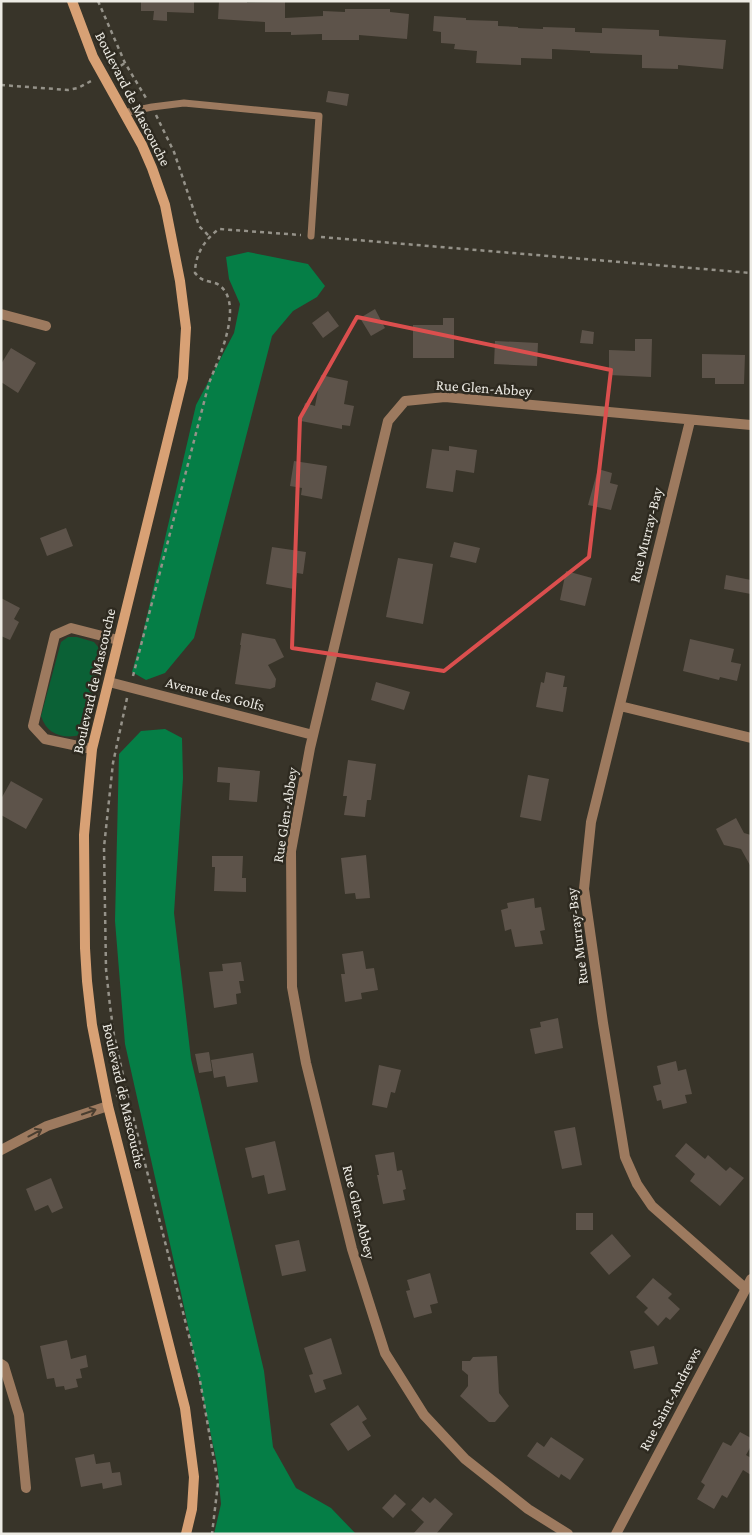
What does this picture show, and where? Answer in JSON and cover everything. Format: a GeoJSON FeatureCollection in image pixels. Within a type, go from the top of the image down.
{"type":"FeatureCollection","features":[{"type":"Feature","properties":{"kind":"street","name":"Boulevard de Mascouche"},"geometry":{"type":"LineString","coordinates":[[72,1],[93,57],[142,145],[165,205],[180,281],[186,328],[184,378],[92,749],[84,835],[85,956],[92,1025],[108,1106],[185,1408],[194,1477],[192,1509],[186,1534]]}},
{"type":"Feature","properties":{"kind":"street"},"geometry":{"type":"LineString","coordinates":[[1,314],[46,326]]}},
{"type":"Feature","properties":{"kind":"street","name":"Rue Glen-Abbey"},"geometry":{"type":"LineString","coordinates":[[568,1534],[528,1509],[465,1459],[424,1416],[386,1353],[352,1249],[306,1063],[292,986],[291,852],[314,735],[388,421],[405,402],[445,397],[751,426]]}},
{"type":"Feature","properties":{"kind":"street","name":"Rue Murray-Bay"},"geometry":{"type":"LineString","coordinates":[[690,421],[591,822],[584,889],[603,1024],[626,1158],[637,1184],[652,1206],[748,1284]]}},
{"type":"Feature","properties":{"kind":"street"},"geometry":{"type":"LineString","coordinates":[[92,749],[45,739],[33,726],[55,635],[71,628],[118,640]]}},
{"type":"Feature","properties":{"kind":"street","name":"Avenue des Golfs"},"geometry":{"type":"LineString","coordinates":[[109,682],[314,735]]}},
{"type":"Feature","properties":{"kind":"street"},"geometry":{"type":"LineString","coordinates":[[620,706],[751,738]]}},
{"type":"Feature","properties":{"kind":"street"},"geometry":{"type":"LineString","coordinates":[[1,1150],[48,1126],[108,1106]]}},
{"type":"Feature","properties":{"kind":"street","name":"Rue Saint-Andrews"},"geometry":{"type":"LineString","coordinates":[[616,1534],[748,1284]]}},
{"type":"Feature","properties":{"kind":"street"},"geometry":{"type":"LineString","coordinates":[[1,1364],[4,1366],[19,1415],[26,1488]]}},
{"type":"Feature","properties":{"kind":"lane"},"geometry":{"type":"LineString","coordinates":[[124,113],[184,103],[319,116],[311,236]]}},
{"type":"Feature","properties":{"kind":"path","name":"Boulevard de Mascouche"},"geometry":{"type":"LineString","coordinates":[[98,1],[125,63],[152,107],[174,152],[199,226],[209,236]]}},
{"type":"Feature","properties":{"kind":"path"},"geometry":{"type":"LineString","coordinates":[[112,70],[125,63]]}},
{"type":"Feature","properties":{"kind":"path"},"geometry":{"type":"LineString","coordinates":[[1,85],[68,90],[78,88],[94,80]]}},
{"type":"Feature","properties":{"kind":"path"},"geometry":{"type":"LineString","coordinates":[[132,677],[209,383],[225,342],[230,314],[226,294],[218,284],[203,280],[195,273],[197,256],[209,236],[219,229],[288,233],[751,273]]}},
{"type":"Feature","properties":{"kind":"path","name":"Boulevard de Mascouche"},"geometry":{"type":"LineString","coordinates":[[126,704],[113,763],[104,847],[106,969],[114,1035],[127,1093],[199,1375],[218,1483],[212,1534]]}},
{"type":"Feature","properties":{"kind":"highlighted area"},"geometry":{"type":"Polygon","coordinates":[[[357,317],[611,370],[589,557],[444,671],[292,648],[300,418],[357,317]]]}},
{"type":"Feature","properties":{"kind":"green space"},"geometry":{"type":"Polygon","coordinates":[[[248,252],[308,264],[325,286],[317,297],[293,311],[272,336],[194,638],[165,673],[146,680],[132,672],[143,633],[196,405],[234,333],[240,304],[229,279],[226,257],[248,252]]]}},
{"type":"Feature","properties":{"kind":"green space"},"geometry":{"type":"Polygon","coordinates":[[[68,637],[77,637],[94,642],[99,648],[101,661],[86,727],[81,735],[62,736],[47,728],[41,716],[61,642],[68,637]]]}},
{"type":"Feature","properties":{"kind":"green space"},"geometry":{"type":"Polygon","coordinates":[[[165,729],[182,738],[183,778],[174,913],[191,1059],[264,1371],[273,1447],[296,1488],[331,1508],[356,1534],[214,1534],[221,1504],[217,1464],[125,1044],[115,921],[119,754],[141,731],[165,729]]]}},
{"type":"Feature","properties":{"kind":"building"},"geometry":{"type":"Polygon","coordinates":[[[141,1],[194,1],[194,13],[167,12],[167,21],[153,20],[154,11],[141,11],[141,1]]]}},
{"type":"Feature","properties":{"kind":"building"},"geometry":{"type":"Polygon","coordinates":[[[219,1],[247,1],[247,3],[285,2],[285,18],[323,16],[323,11],[345,12],[345,9],[390,9],[390,12],[409,14],[407,39],[359,35],[359,40],[322,40],[322,34],[291,35],[291,32],[265,32],[265,22],[218,19],[219,1]]]}},
{"type":"Feature","properties":{"kind":"building"},"geometry":{"type":"Polygon","coordinates":[[[434,16],[498,21],[498,26],[518,28],[575,28],[575,32],[602,33],[602,28],[659,30],[659,36],[726,40],[723,69],[678,65],[678,69],[642,68],[642,55],[552,49],[552,59],[521,58],[521,65],[476,63],[477,51],[454,49],[455,44],[441,43],[441,32],[433,31],[434,16]]]}},
{"type":"Feature","properties":{"kind":"building"},"geometry":{"type":"Polygon","coordinates":[[[328,91],[349,94],[347,106],[326,102],[328,91]]]}},
{"type":"Feature","properties":{"kind":"building"},"geometry":{"type":"Polygon","coordinates":[[[375,309],[385,328],[371,336],[360,318],[375,309]]]}},
{"type":"Feature","properties":{"kind":"building"},"geometry":{"type":"Polygon","coordinates":[[[328,311],[339,326],[323,338],[312,323],[328,311]]]}},
{"type":"Feature","properties":{"kind":"building"},"geometry":{"type":"Polygon","coordinates":[[[443,318],[454,318],[454,358],[413,358],[413,325],[443,325],[443,318]]]}},
{"type":"Feature","properties":{"kind":"building"},"geometry":{"type":"Polygon","coordinates":[[[582,330],[594,332],[593,344],[580,343],[582,330]]]}},
{"type":"Feature","properties":{"kind":"building"},"geometry":{"type":"Polygon","coordinates":[[[635,339],[652,339],[651,377],[609,375],[609,350],[635,351],[635,339]]]}},
{"type":"Feature","properties":{"kind":"building"},"geometry":{"type":"Polygon","coordinates":[[[495,341],[538,343],[537,366],[494,364],[495,341]]]}},
{"type":"Feature","properties":{"kind":"building"},"geometry":{"type":"Polygon","coordinates":[[[11,348],[36,363],[18,393],[1,382],[1,364],[11,348]]]}},
{"type":"Feature","properties":{"kind":"building"},"geometry":{"type":"Polygon","coordinates":[[[702,354],[745,355],[744,384],[715,384],[715,378],[702,378],[702,354]]]}},
{"type":"Feature","properties":{"kind":"building"},"geometry":{"type":"Polygon","coordinates":[[[321,375],[348,381],[344,404],[354,406],[350,426],[342,425],[342,429],[301,421],[305,403],[315,406],[321,375]]]}},
{"type":"Feature","properties":{"kind":"building"},"geometry":{"type":"Polygon","coordinates":[[[449,446],[477,450],[474,473],[456,470],[453,492],[426,488],[432,449],[449,451],[449,446]]]}},
{"type":"Feature","properties":{"kind":"building"},"geometry":{"type":"Polygon","coordinates":[[[294,461],[327,466],[322,499],[301,495],[302,488],[290,486],[294,461]]]}},
{"type":"Feature","properties":{"kind":"building"},"geometry":{"type":"Polygon","coordinates":[[[598,469],[612,473],[610,483],[618,485],[611,510],[588,505],[598,469]]]}},
{"type":"Feature","properties":{"kind":"building"},"geometry":{"type":"Polygon","coordinates":[[[66,528],[73,546],[47,556],[40,538],[66,528]]]}},
{"type":"Feature","properties":{"kind":"building"},"geometry":{"type":"Polygon","coordinates":[[[454,542],[480,548],[476,563],[450,557],[454,542]]]}},
{"type":"Feature","properties":{"kind":"building"},"geometry":{"type":"Polygon","coordinates":[[[272,547],[306,552],[303,574],[297,573],[294,589],[266,584],[272,547]]]}},
{"type":"Feature","properties":{"kind":"building"},"geometry":{"type":"Polygon","coordinates":[[[398,558],[433,564],[423,624],[386,617],[398,558]]]}},
{"type":"Feature","properties":{"kind":"building"},"geometry":{"type":"Polygon","coordinates":[[[566,571],[592,578],[585,606],[560,600],[566,571]]]}},
{"type":"Feature","properties":{"kind":"building"},"geometry":{"type":"Polygon","coordinates":[[[726,575],[751,580],[751,594],[724,589],[726,575]]]}},
{"type":"Feature","properties":{"kind":"building"},"geometry":{"type":"Polygon","coordinates":[[[1,598],[20,608],[14,619],[19,622],[10,640],[1,636],[1,598]]]}},
{"type":"Feature","properties":{"kind":"building"},"geometry":{"type":"Polygon","coordinates":[[[242,633],[275,639],[284,657],[268,665],[276,679],[275,687],[270,689],[235,684],[242,633]]]}},
{"type":"Feature","properties":{"kind":"building"},"geometry":{"type":"Polygon","coordinates":[[[690,639],[734,649],[731,662],[741,664],[737,681],[720,677],[719,680],[683,671],[690,639]]]}},
{"type":"Feature","properties":{"kind":"building"},"geometry":{"type":"Polygon","coordinates":[[[546,672],[565,676],[563,687],[567,687],[563,712],[536,707],[541,682],[544,683],[546,672]]]}},
{"type":"Feature","properties":{"kind":"building"},"geometry":{"type":"Polygon","coordinates":[[[376,682],[410,692],[404,710],[371,700],[376,682]]]}},
{"type":"Feature","properties":{"kind":"building"},"geometry":{"type":"Polygon","coordinates":[[[348,760],[376,764],[371,800],[367,800],[365,817],[344,815],[347,796],[343,796],[348,760]]]}},
{"type":"Feature","properties":{"kind":"building"},"geometry":{"type":"Polygon","coordinates":[[[218,767],[260,771],[257,802],[229,800],[230,783],[217,782],[218,767]]]}},
{"type":"Feature","properties":{"kind":"building"},"geometry":{"type":"Polygon","coordinates":[[[528,775],[549,779],[541,821],[520,817],[528,775]]]}},
{"type":"Feature","properties":{"kind":"building"},"geometry":{"type":"Polygon","coordinates":[[[11,781],[43,799],[26,829],[1,815],[1,799],[11,781]]]}},
{"type":"Feature","properties":{"kind":"building"},"geometry":{"type":"Polygon","coordinates":[[[736,818],[744,833],[751,835],[751,867],[741,849],[724,845],[716,829],[736,818]]]}},
{"type":"Feature","properties":{"kind":"building"},"geometry":{"type":"Polygon","coordinates":[[[366,855],[370,898],[356,899],[355,893],[345,894],[341,858],[366,855]]]}},
{"type":"Feature","properties":{"kind":"building"},"geometry":{"type":"Polygon","coordinates":[[[212,856],[243,856],[242,878],[246,878],[246,892],[214,891],[215,867],[212,867],[212,856]]]}},
{"type":"Feature","properties":{"kind":"building"},"geometry":{"type":"Polygon","coordinates":[[[534,898],[535,908],[541,907],[545,930],[540,931],[543,944],[515,947],[511,929],[505,931],[501,910],[508,908],[507,903],[534,898]]]}},
{"type":"Feature","properties":{"kind":"building"},"geometry":{"type":"Polygon","coordinates":[[[363,951],[366,969],[374,968],[378,990],[361,993],[362,999],[345,1002],[341,974],[345,974],[342,954],[363,951]]]}},
{"type":"Feature","properties":{"kind":"building"},"geometry":{"type":"Polygon","coordinates":[[[241,962],[244,981],[239,981],[241,993],[236,994],[237,1004],[214,1008],[209,972],[223,971],[222,964],[241,962]]]}},
{"type":"Feature","properties":{"kind":"building"},"geometry":{"type":"Polygon","coordinates":[[[558,1018],[563,1048],[535,1054],[530,1029],[541,1027],[540,1022],[558,1018]]]}},
{"type":"Feature","properties":{"kind":"building"},"geometry":{"type":"Polygon","coordinates":[[[209,1052],[212,1071],[199,1073],[195,1054],[209,1052]]]}},
{"type":"Feature","properties":{"kind":"building"},"geometry":{"type":"Polygon","coordinates":[[[253,1053],[258,1082],[227,1087],[225,1076],[214,1078],[211,1060],[253,1053]]]}},
{"type":"Feature","properties":{"kind":"building"},"geometry":{"type":"Polygon","coordinates":[[[676,1061],[678,1071],[686,1069],[692,1094],[685,1095],[687,1103],[663,1109],[661,1100],[657,1101],[653,1086],[661,1084],[657,1066],[676,1061]]]}},
{"type":"Feature","properties":{"kind":"building"},"geometry":{"type":"Polygon","coordinates":[[[379,1065],[401,1070],[395,1093],[391,1092],[387,1108],[372,1105],[379,1065]]]}},
{"type":"Feature","properties":{"kind":"building"},"geometry":{"type":"Polygon","coordinates":[[[575,1127],[582,1165],[562,1169],[554,1131],[575,1127]]]}},
{"type":"Feature","properties":{"kind":"building"},"geometry":{"type":"Polygon","coordinates":[[[275,1141],[286,1190],[268,1194],[264,1175],[252,1178],[245,1148],[275,1141]]]}},
{"type":"Feature","properties":{"kind":"building"},"geometry":{"type":"Polygon","coordinates":[[[686,1143],[705,1159],[708,1155],[726,1171],[730,1167],[744,1178],[720,1206],[690,1181],[695,1174],[675,1156],[686,1143]]]}},
{"type":"Feature","properties":{"kind":"building"},"geometry":{"type":"Polygon","coordinates":[[[394,1152],[397,1171],[402,1170],[406,1189],[403,1190],[405,1200],[383,1204],[375,1155],[394,1152]]]}},
{"type":"Feature","properties":{"kind":"building"},"geometry":{"type":"Polygon","coordinates":[[[51,1178],[63,1208],[52,1213],[48,1205],[35,1211],[26,1189],[51,1178]]]}},
{"type":"Feature","properties":{"kind":"building"},"geometry":{"type":"Polygon","coordinates":[[[576,1213],[593,1213],[593,1230],[576,1230],[576,1213]]]}},
{"type":"Feature","properties":{"kind":"building"},"geometry":{"type":"Polygon","coordinates":[[[612,1234],[631,1256],[609,1275],[590,1253],[612,1234]]]}},
{"type":"Feature","properties":{"kind":"building"},"geometry":{"type":"Polygon","coordinates":[[[299,1240],[306,1271],[282,1276],[275,1245],[299,1240]]]}},
{"type":"Feature","properties":{"kind":"building"},"geometry":{"type":"Polygon","coordinates":[[[430,1273],[438,1303],[430,1305],[432,1313],[414,1318],[406,1291],[410,1290],[407,1280],[430,1273]]]}},
{"type":"Feature","properties":{"kind":"building"},"geometry":{"type":"Polygon","coordinates":[[[653,1278],[672,1294],[668,1298],[680,1309],[670,1320],[666,1317],[658,1326],[644,1312],[648,1308],[636,1297],[653,1278]]]}},
{"type":"Feature","properties":{"kind":"building"},"geometry":{"type":"Polygon","coordinates":[[[331,1338],[342,1374],[323,1380],[326,1389],[315,1393],[309,1375],[313,1374],[304,1348],[331,1338]]]}},
{"type":"Feature","properties":{"kind":"building"},"geometry":{"type":"Polygon","coordinates":[[[67,1340],[71,1359],[86,1355],[88,1367],[80,1369],[82,1378],[76,1379],[78,1387],[65,1390],[64,1386],[56,1387],[54,1378],[47,1379],[40,1346],[67,1340]]]}},
{"type":"Feature","properties":{"kind":"building"},"geometry":{"type":"Polygon","coordinates":[[[654,1346],[658,1364],[634,1369],[630,1351],[654,1346]]]}},
{"type":"Feature","properties":{"kind":"building"},"geometry":{"type":"Polygon","coordinates":[[[497,1356],[499,1393],[509,1406],[495,1422],[489,1422],[460,1396],[468,1386],[468,1375],[462,1370],[462,1361],[470,1361],[473,1357],[497,1356]]]}},
{"type":"Feature","properties":{"kind":"building"},"geometry":{"type":"Polygon","coordinates":[[[358,1405],[367,1419],[362,1422],[371,1436],[348,1451],[330,1424],[358,1405]]]}},
{"type":"Feature","properties":{"kind":"building"},"geometry":{"type":"Polygon","coordinates":[[[740,1432],[751,1438],[751,1446],[746,1455],[751,1458],[751,1475],[743,1470],[727,1498],[722,1495],[714,1509],[697,1499],[705,1485],[701,1482],[723,1442],[731,1446],[740,1432]]]}},
{"type":"Feature","properties":{"kind":"building"},"geometry":{"type":"Polygon","coordinates":[[[551,1437],[584,1459],[570,1480],[561,1474],[559,1478],[527,1456],[537,1442],[544,1447],[551,1437]]]}},
{"type":"Feature","properties":{"kind":"building"},"geometry":{"type":"Polygon","coordinates":[[[94,1454],[96,1464],[110,1462],[112,1473],[120,1472],[122,1485],[103,1489],[102,1483],[81,1487],[75,1458],[94,1454]]]}},
{"type":"Feature","properties":{"kind":"building"},"geometry":{"type":"Polygon","coordinates":[[[395,1494],[406,1504],[393,1518],[382,1508],[395,1494]]]}},
{"type":"Feature","properties":{"kind":"building"},"geometry":{"type":"Polygon","coordinates":[[[423,1497],[430,1503],[435,1498],[453,1514],[436,1534],[413,1534],[424,1522],[411,1510],[423,1497]]]}}]}
